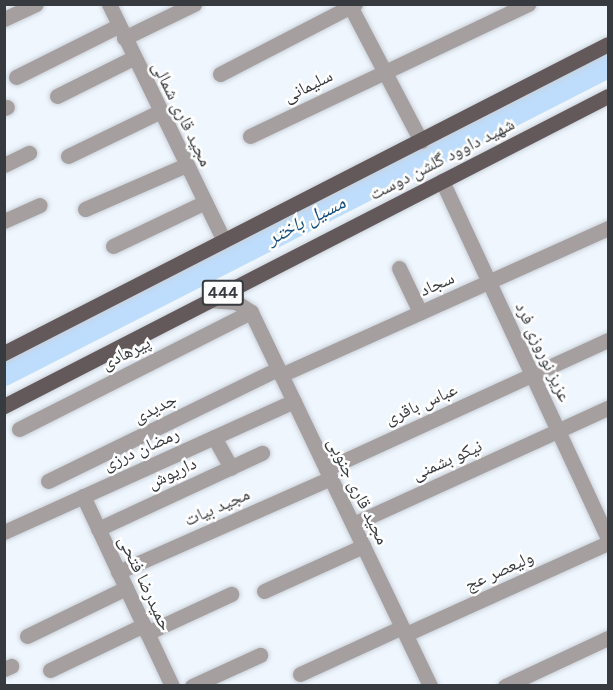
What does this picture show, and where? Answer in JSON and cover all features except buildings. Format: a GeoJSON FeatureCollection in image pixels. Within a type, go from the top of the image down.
{"type":"FeatureCollection","features":[{"type":"Feature","properties":{"kind":"main road","name":"شهید داوود گلشن دوست"},"geometry":{"type":"LineString","coordinates":[[4,353],[223,239],[421,141],[609,44]]}},
{"type":"Feature","properties":{"kind":"main road","name":"شهید داوود گلشن دوست"},"geometry":{"type":"LineString","coordinates":[[4,406],[609,96]]}},
{"type":"Feature","properties":{"kind":"street"},"geometry":{"type":"LineString","coordinates":[[4,19],[36,4]]}},
{"type":"Feature","properties":{"kind":"street","name":"مجید قاری شمالی"},"geometry":{"type":"LineString","coordinates":[[109,4],[159,112],[223,239]]}},
{"type":"Feature","properties":{"kind":"street"},"geometry":{"type":"LineString","coordinates":[[16,77],[194,4]]}},
{"type":"Feature","properties":{"kind":"street","name":"سلیمانی"},"geometry":{"type":"LineString","coordinates":[[250,136],[384,70],[528,4]]}},
{"type":"Feature","properties":{"kind":"street"},"geometry":{"type":"LineString","coordinates":[[220,74],[352,5],[421,141]]}},
{"type":"Feature","properties":{"kind":"street"},"geometry":{"type":"LineString","coordinates":[[57,96],[133,58]]}},
{"type":"Feature","properties":{"kind":"street"},"geometry":{"type":"LineString","coordinates":[[68,156],[159,112]]}},
{"type":"Feature","properties":{"kind":"street"},"geometry":{"type":"LineString","coordinates":[[4,165],[29,153]]}},
{"type":"Feature","properties":{"kind":"street"},"geometry":{"type":"LineString","coordinates":[[85,209],[186,165]]}},
{"type":"Feature","properties":{"kind":"street","name":"عزیز نوروزی فرد"},"geometry":{"type":"LineString","coordinates":[[442,181],[609,538]]}},
{"type":"Feature","properties":{"kind":"street"},"geometry":{"type":"LineString","coordinates":[[113,246],[203,202]]}},
{"type":"Feature","properties":{"kind":"street"},"geometry":{"type":"LineString","coordinates":[[4,221],[40,205]]}},
{"type":"Feature","properties":{"kind":"street","name":"سجاد"},"geometry":{"type":"LineString","coordinates":[[280,372],[609,228]]}},
{"type":"Feature","properties":{"kind":"street"},"geometry":{"type":"LineString","coordinates":[[399,268],[420,312]]}},
{"type":"Feature","properties":{"kind":"street"},"geometry":{"type":"LineString","coordinates":[[208,300],[236,302],[251,312]]}},
{"type":"Feature","properties":{"kind":"street","name":"مجید قاری جنوبی"},"geometry":{"type":"LineString","coordinates":[[251,312],[430,686]]}},
{"type":"Feature","properties":{"kind":"street","name":"پیرهادی"},"geometry":{"type":"LineString","coordinates":[[19,429],[251,312]]}},
{"type":"Feature","properties":{"kind":"street","name":"عباس باقری"},"geometry":{"type":"LineString","coordinates":[[328,473],[609,340]]}},
{"type":"Feature","properties":{"kind":"street","name":"جدیدی"},"geometry":{"type":"LineString","coordinates":[[48,481],[280,372]]}},
{"type":"Feature","properties":{"kind":"street","name":"رمضان درزی"},"geometry":{"type":"LineString","coordinates":[[4,532],[294,401]]}},
{"type":"Feature","properties":{"kind":"street","name":"نیکو بشمنی"},"geometry":{"type":"LineString","coordinates":[[353,524],[609,408]]}},
{"type":"Feature","properties":{"kind":"street"},"geometry":{"type":"LineString","coordinates":[[214,437],[231,468]]}},
{"type":"Feature","properties":{"kind":"street","name":"داریوش"},"geometry":{"type":"LineString","coordinates":[[98,529],[262,453]]}},
{"type":"Feature","properties":{"kind":"street","name":"مجید بیات"},"geometry":{"type":"LineString","coordinates":[[118,572],[328,473]]}},
{"type":"Feature","properties":{"kind":"street","name":"حمیدرضا فتحی"},"geometry":{"type":"LineString","coordinates":[[83,496],[172,686]]}},
{"type":"Feature","properties":{"kind":"street","name":"ولیعصر عج"},"geometry":{"type":"LineString","coordinates":[[300,674],[609,543]]}},
{"type":"Feature","properties":{"kind":"street"},"geometry":{"type":"LineString","coordinates":[[264,591],[363,546]]}},
{"type":"Feature","properties":{"kind":"street"},"geometry":{"type":"LineString","coordinates":[[27,636],[126,588]]}},
{"type":"Feature","properties":{"kind":"street"},"geometry":{"type":"LineString","coordinates":[[50,670],[231,594]]}},
{"type":"Feature","properties":{"kind":"street"},"geometry":{"type":"LineString","coordinates":[[505,686],[609,638]]}},
{"type":"Feature","properties":{"kind":"street"},"geometry":{"type":"LineString","coordinates":[[192,686],[260,655]]}},
{"type":"Feature","properties":{"kind":"waterway","name":"مسیل باختر"},"geometry":{"type":"LineString","coordinates":[[4,374],[608,66]]}}]}
